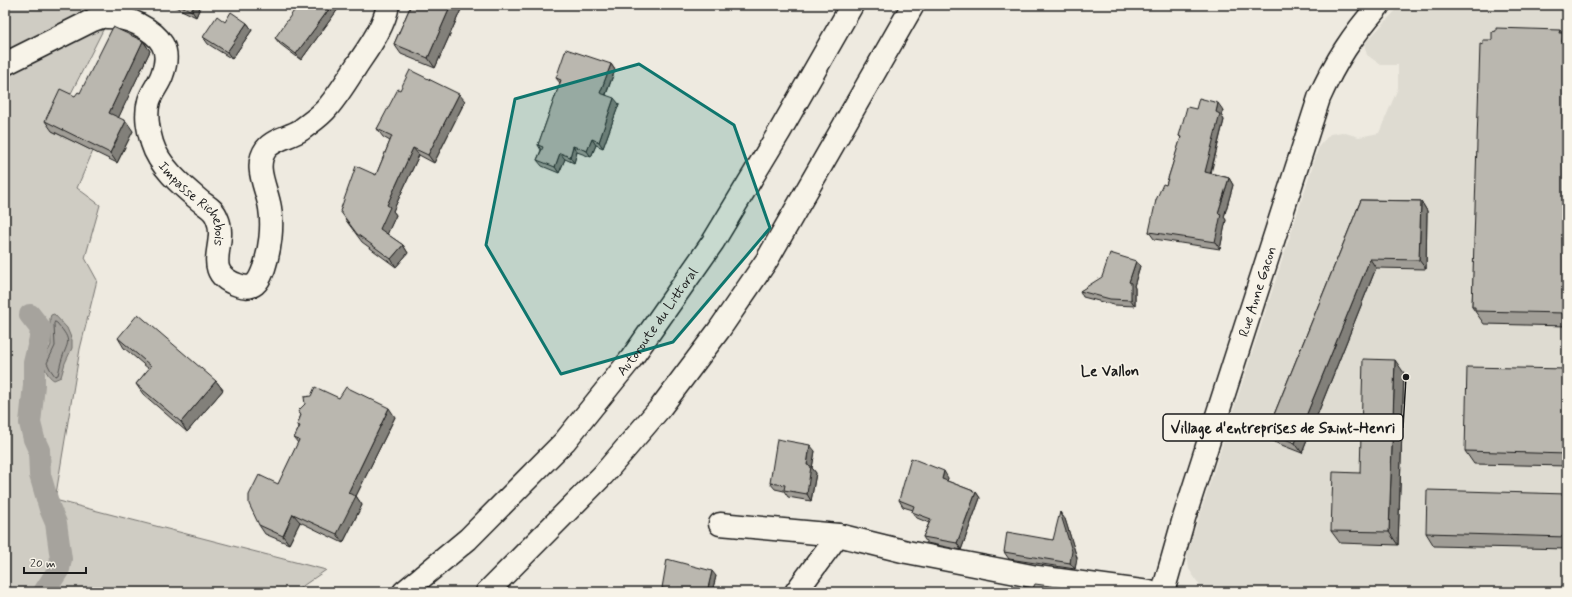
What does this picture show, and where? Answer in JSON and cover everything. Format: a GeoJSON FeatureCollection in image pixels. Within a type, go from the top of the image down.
{"type":"FeatureCollection","features":[{"type":"Feature","properties":{"kind":"main road","name":"Impasse Richebois"},"geometry":{"type":"LineString","coordinates":[[14,59],[93,20],[105,16],[133,21],[158,37],[165,48],[166,61],[162,76],[149,99],[146,112],[152,143],[157,157],[169,172],[214,211],[218,218],[221,228],[216,266],[221,275],[227,280],[247,287],[255,284],[260,278],[271,236],[270,209],[266,188],[261,174],[261,159],[267,148],[299,131],[327,108],[339,94],[378,31],[388,5]]}},
{"type":"Feature","properties":{"kind":"main road","name":"Autoroute du Littoral"},"geometry":{"type":"LineString","coordinates":[[404,592],[468,539],[565,441],[630,359],[713,242],[780,132],[852,5]]}},
{"type":"Feature","properties":{"kind":"main road"},"geometry":{"type":"LineString","coordinates":[[487,592],[603,475],[661,407],[719,330],[767,260],[913,5]]}},
{"type":"Feature","properties":{"kind":"main road","name":"Rue Anne Gacon"},"geometry":{"type":"LineString","coordinates":[[1163,592],[1187,510],[1319,98],[1344,49],[1359,28],[1379,5]]}},
{"type":"Feature","properties":{"kind":"main road"},"geometry":{"type":"LineString","coordinates":[[720,524],[838,535],[907,552],[1037,577],[1149,592]]}},
{"type":"Feature","properties":{"kind":"main road"},"geometry":{"type":"LineString","coordinates":[[796,592],[838,535]]}},
{"type":"Feature","properties":{"kind":"highlighted area"},"geometry":{"type":"Polygon","coordinates":[[[639,64],[734,125],[770,228],[673,342],[561,374],[486,245],[515,99],[639,64]]]}},
{"type":"Feature","properties":{"kind":"shaded area"},"geometry":{"type":"Polygon","coordinates":[[[5,5],[97,5],[105,26],[52,131],[93,151],[77,188],[100,205],[85,258],[97,280],[80,349],[55,500],[326,570],[294,592],[5,592],[5,5]]]}},
{"type":"Feature","properties":{"kind":"shaded area"},"geometry":{"type":"Polygon","coordinates":[[[1401,5],[1567,5],[1567,592],[1220,592],[1200,586],[1189,569],[1187,554],[1319,146],[1330,134],[1342,132],[1359,137],[1379,133],[1398,88],[1398,65],[1381,65],[1367,55],[1364,44],[1401,5]]]}},
{"type":"Feature","properties":{"kind":"water"},"geometry":{"type":"Polygon","coordinates":[[[54,314],[67,328],[72,340],[72,348],[65,363],[61,377],[54,380],[50,377],[44,367],[43,362],[51,345],[50,318],[51,315],[54,314]]]}},
{"type":"Feature","properties":{"kind":"building"},"geometry":{"type":"Polygon","coordinates":[[[179,5],[194,5],[192,11],[179,5]]]}},
{"type":"Feature","properties":{"kind":"building"},"geometry":{"type":"Polygon","coordinates":[[[298,5],[332,5],[296,54],[275,38],[298,5]]]}},
{"type":"Feature","properties":{"kind":"building"},"geometry":{"type":"Polygon","coordinates":[[[411,5],[451,5],[428,58],[394,44],[411,5]]]}},
{"type":"Feature","properties":{"kind":"building"},"geometry":{"type":"Polygon","coordinates":[[[231,12],[247,23],[227,52],[203,37],[217,16],[225,22],[231,12]]]}},
{"type":"Feature","properties":{"kind":"building"},"geometry":{"type":"Polygon","coordinates":[[[113,27],[143,41],[109,113],[126,121],[110,153],[45,121],[60,89],[75,96],[78,92],[80,93],[113,27]]]}},
{"type":"Feature","properties":{"kind":"building"},"geometry":{"type":"Polygon","coordinates":[[[1496,28],[1560,30],[1559,33],[1563,33],[1562,42],[1567,42],[1567,310],[1564,310],[1564,313],[1475,311],[1475,307],[1472,307],[1480,44],[1483,45],[1483,40],[1492,40],[1492,32],[1496,31],[1496,28]]]}},
{"type":"Feature","properties":{"kind":"building"},"geometry":{"type":"Polygon","coordinates":[[[566,49],[611,64],[600,93],[614,98],[599,142],[592,139],[587,151],[573,146],[570,157],[560,153],[555,167],[537,160],[543,147],[538,145],[561,80],[556,78],[566,49]]]}},
{"type":"Feature","properties":{"kind":"building"},"geometry":{"type":"Polygon","coordinates":[[[410,70],[459,94],[428,155],[413,148],[387,205],[390,207],[380,229],[403,245],[391,259],[357,234],[340,211],[356,166],[376,175],[392,136],[377,129],[410,70]]]}},
{"type":"Feature","properties":{"kind":"building"},"geometry":{"type":"Polygon","coordinates":[[[1199,98],[1218,103],[1216,112],[1220,114],[1205,172],[1229,178],[1218,213],[1221,214],[1215,242],[1149,232],[1156,200],[1163,184],[1166,185],[1181,137],[1179,136],[1187,107],[1196,109],[1199,98]]]}},
{"type":"Feature","properties":{"kind":"building"},"geometry":{"type":"Polygon","coordinates":[[[1361,200],[1421,201],[1419,260],[1370,259],[1295,443],[1267,432],[1361,200]]]}},
{"type":"Feature","properties":{"kind":"building"},"geometry":{"type":"Polygon","coordinates":[[[1110,253],[1136,261],[1129,282],[1131,283],[1131,300],[1110,299],[1080,291],[1102,277],[1110,253]]]}},
{"type":"Feature","properties":{"kind":"building"},"geometry":{"type":"Polygon","coordinates":[[[138,314],[216,381],[181,422],[136,384],[151,366],[118,338],[138,314]]]}},
{"type":"Feature","properties":{"kind":"building"},"geometry":{"type":"Polygon","coordinates":[[[1363,359],[1395,360],[1389,532],[1331,531],[1333,472],[1360,473],[1363,359]]]}},
{"type":"Feature","properties":{"kind":"building"},"geometry":{"type":"Polygon","coordinates":[[[1467,367],[1567,369],[1567,454],[1465,451],[1467,367]]]}},
{"type":"Feature","properties":{"kind":"building"},"geometry":{"type":"Polygon","coordinates":[[[315,387],[339,398],[346,387],[389,408],[348,493],[356,496],[337,534],[293,514],[283,536],[259,525],[249,504],[249,495],[259,475],[278,484],[299,440],[294,438],[300,426],[297,425],[301,415],[298,411],[305,404],[304,397],[311,396],[315,387]]]}},
{"type":"Feature","properties":{"kind":"building"},"geometry":{"type":"Polygon","coordinates":[[[777,439],[810,445],[807,465],[811,466],[807,494],[784,490],[785,485],[770,483],[777,439]]]}},
{"type":"Feature","properties":{"kind":"building"},"geometry":{"type":"Polygon","coordinates":[[[911,458],[944,471],[942,479],[976,492],[957,543],[923,537],[931,519],[912,512],[914,506],[899,500],[911,458]]]}},
{"type":"Feature","properties":{"kind":"building"},"geometry":{"type":"Polygon","coordinates":[[[1427,490],[1567,494],[1567,537],[1426,533],[1427,490]]]}},
{"type":"Feature","properties":{"kind":"building"},"geometry":{"type":"Polygon","coordinates":[[[1060,512],[1072,551],[1070,563],[1004,552],[1007,532],[1053,540],[1060,512]]]}},
{"type":"Feature","properties":{"kind":"building"},"geometry":{"type":"Polygon","coordinates":[[[667,559],[712,571],[707,592],[694,592],[678,588],[676,592],[674,592],[662,588],[667,559]]]}},
{"type":"Feature","properties":{"kind":"building"},"geometry":{"type":"Polygon","coordinates":[[[1035,584],[1065,588],[1065,592],[1031,592],[1035,584]]]}},
{"type":"Feature","properties":{"kind":"waterway"},"geometry":{"type":"LineString","coordinates":[[30,315],[41,329],[34,363],[34,385],[30,423],[34,439],[39,450],[40,475],[50,509],[56,523],[61,559],[59,569],[44,592]]}},
{"type":"Feature","properties":{"kind":"place","name":"Village d'entreprises de Saint-Henri"},"geometry":{"type":"Point","coordinates":[1406,377]}},
{"type":"Feature","properties":{"kind":"district","name":"Le Vallon"},"geometry":{"type":"Point","coordinates":[1110,371]}}]}
